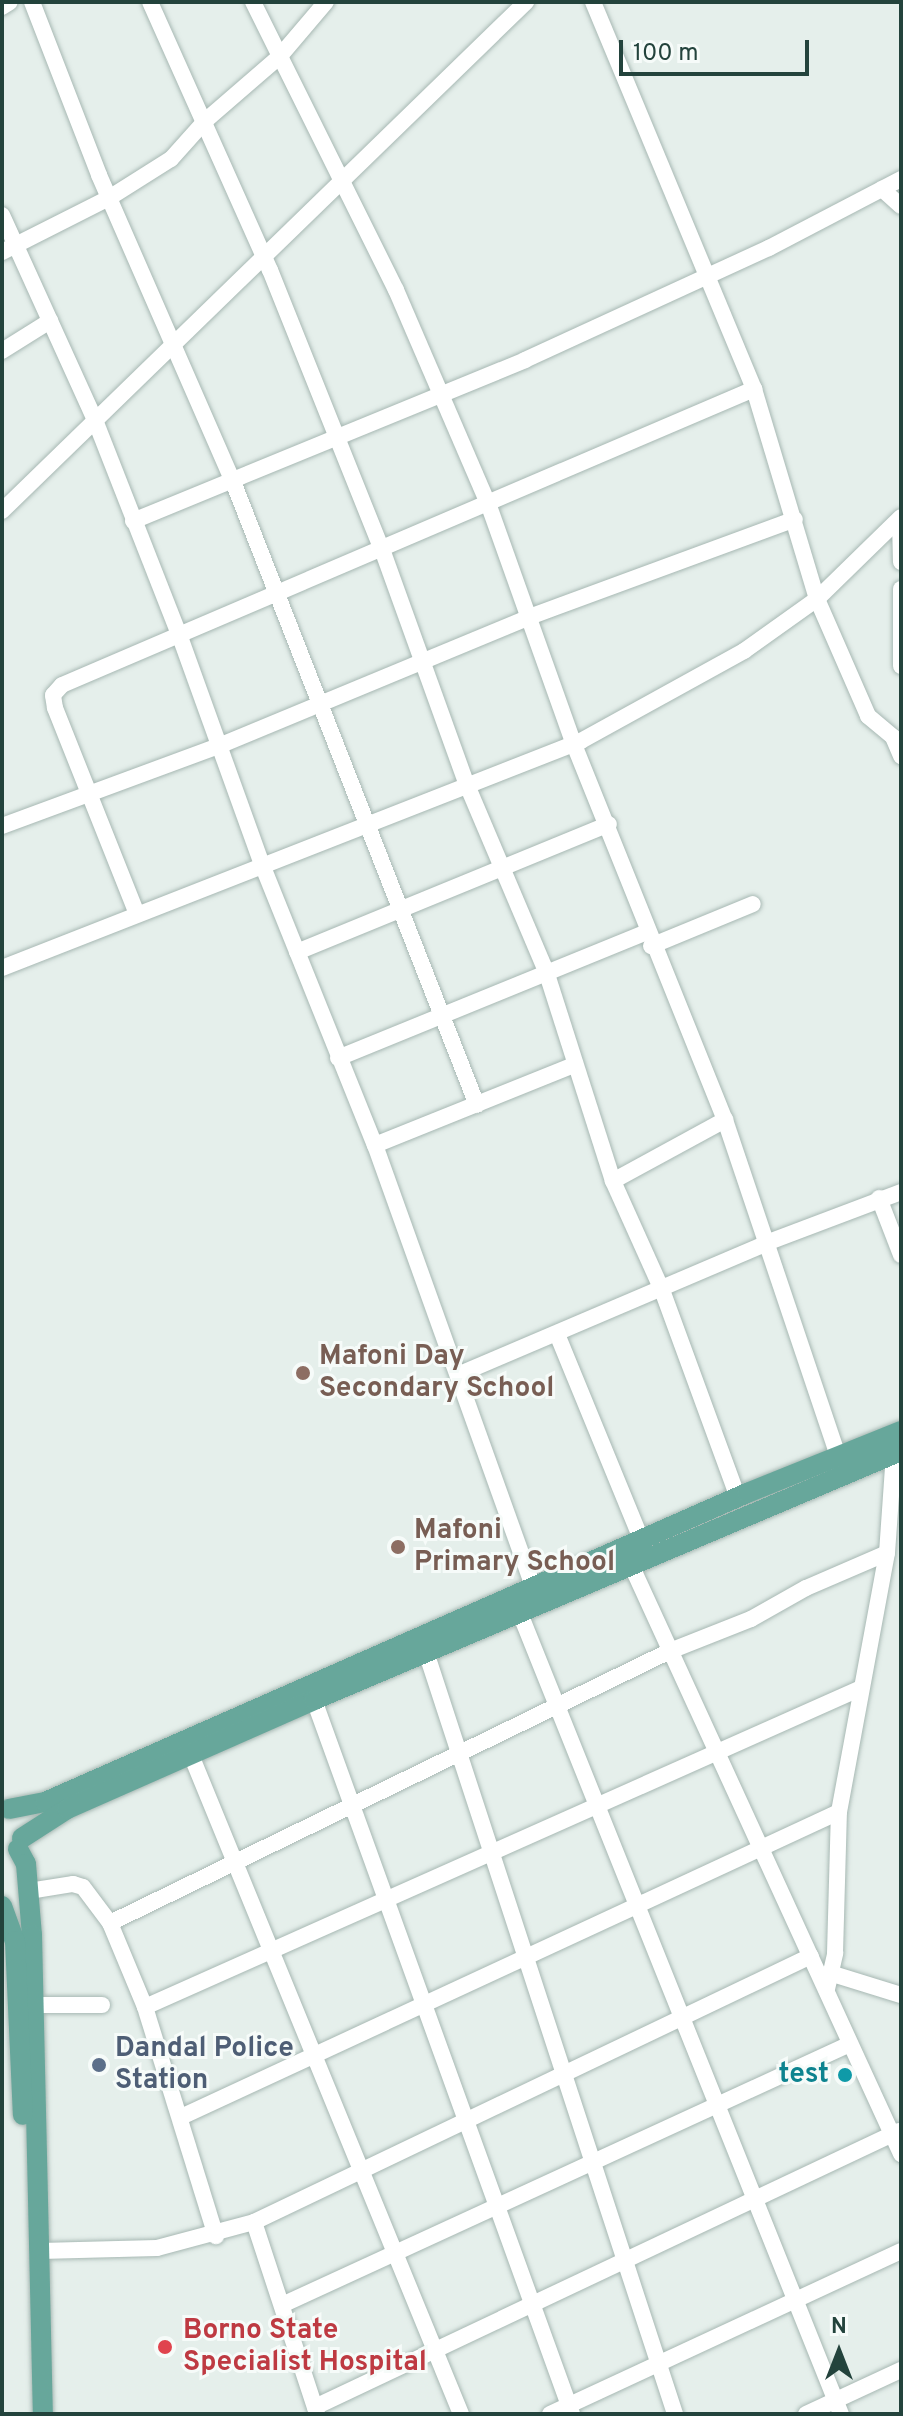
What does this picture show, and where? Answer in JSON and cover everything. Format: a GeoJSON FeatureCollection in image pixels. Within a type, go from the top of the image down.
{"type":"FeatureCollection","features":[{"type":"Feature","properties":{"kind":"main road"},"geometry":{"type":"LineString","coordinates":[[14,1849],[67,1809],[519,1611],[738,1498],[901,1431]]}},
{"type":"Feature","properties":{"kind":"main road"},"geometry":{"type":"LineString","coordinates":[[6,1808],[45,1802],[533,1586],[897,1453]]}},
{"type":"Feature","properties":{"kind":"main road"},"geometry":{"type":"LineString","coordinates":[[6,1808],[22,1827],[14,1849],[29,1891],[43,2414]]}},
{"type":"Feature","properties":{"kind":"main road"},"geometry":{"type":"LineString","coordinates":[[2,1906],[15,1941],[19,2004],[29,2414]]}},
{"type":"Feature","properties":{"kind":"street"},"geometry":{"type":"LineString","coordinates":[[2,7],[10,2]]}},
{"type":"Feature","properties":{"kind":"street"},"geometry":{"type":"LineString","coordinates":[[32,2],[109,198],[232,479],[275,595],[403,907],[477,1105]]}},
{"type":"Feature","properties":{"kind":"street"},"geometry":{"type":"LineString","coordinates":[[150,2],[265,261],[383,552],[467,785],[546,971],[613,1181],[662,1290],[738,1498]]}},
{"type":"Feature","properties":{"kind":"street"},"geometry":{"type":"LineString","coordinates":[[253,2],[396,290],[439,397],[489,506],[532,616],[573,742],[609,824],[649,939],[725,1120],[769,1242],[838,1456]]}},
{"type":"Feature","properties":{"kind":"street"},"geometry":{"type":"LineString","coordinates":[[9,248],[109,198],[171,159],[205,121],[280,56],[326,2]]}},
{"type":"Feature","properties":{"kind":"street"},"geometry":{"type":"LineString","coordinates":[[2,511],[265,261],[342,181],[526,2]]}},
{"type":"Feature","properties":{"kind":"street"},"geometry":{"type":"LineString","coordinates":[[593,2],[754,389],[817,599],[868,716],[893,737],[901,756]]}},
{"type":"Feature","properties":{"kind":"street"},"geometry":{"type":"LineString","coordinates":[[133,521],[439,397],[705,277],[901,179]]}},
{"type":"Feature","properties":{"kind":"street"},"geometry":{"type":"LineString","coordinates":[[882,189],[901,206]]}},
{"type":"Feature","properties":{"kind":"street"},"geometry":{"type":"LineString","coordinates":[[2,215],[9,248],[50,321],[95,420],[179,634],[263,867],[375,1145],[460,1374],[533,1586]]}},
{"type":"Feature","properties":{"kind":"street"},"geometry":{"type":"LineString","coordinates":[[2,351],[50,321]]}},
{"type":"Feature","properties":{"kind":"street"},"geometry":{"type":"LineString","coordinates":[[137,914],[53,695],[62,685],[383,552],[754,389]]}},
{"type":"Feature","properties":{"kind":"street"},"geometry":{"type":"LineString","coordinates":[[900,518],[901,562]]}},
{"type":"Feature","properties":{"kind":"street"},"geometry":{"type":"LineString","coordinates":[[2,968],[573,742],[744,651],[817,599],[900,518]]}},
{"type":"Feature","properties":{"kind":"street"},"geometry":{"type":"LineString","coordinates":[[2,826],[221,745],[532,616],[795,519]]}},
{"type":"Feature","properties":{"kind":"street"},"geometry":{"type":"LineString","coordinates":[[901,589],[901,666]]}},
{"type":"Feature","properties":{"kind":"street"},"geometry":{"type":"LineString","coordinates":[[297,952],[403,907],[504,871],[609,824]]}},
{"type":"Feature","properties":{"kind":"street"},"geometry":{"type":"LineString","coordinates":[[338,1058],[546,971],[753,904]]}},
{"type":"Feature","properties":{"kind":"street"},"geometry":{"type":"LineString","coordinates":[[375,1145],[574,1065]]}},
{"type":"Feature","properties":{"kind":"street"},"geometry":{"type":"LineString","coordinates":[[613,1181],[725,1120]]}},
{"type":"Feature","properties":{"kind":"street"},"geometry":{"type":"LineString","coordinates":[[460,1374],[769,1242],[901,1192]]}},
{"type":"Feature","properties":{"kind":"street"},"geometry":{"type":"LineString","coordinates":[[879,1198],[901,1255]]}},
{"type":"Feature","properties":{"kind":"street"},"geometry":{"type":"LineString","coordinates":[[557,1334],[632,1552],[670,1651],[758,1851],[811,1956],[830,1982],[850,2044],[896,2132],[901,2154]]}},
{"type":"Feature","properties":{"kind":"street"},"geometry":{"type":"LineString","coordinates":[[830,1982],[839,1812],[887,1553],[897,1453]]}},
{"type":"Feature","properties":{"kind":"street"},"geometry":{"type":"LineString","coordinates":[[110,1923],[670,1651],[751,1619],[806,1588],[887,1553]]}},
{"type":"Feature","properties":{"kind":"street"},"geometry":{"type":"LineString","coordinates":[[519,1611],[679,2020],[839,2407]]}},
{"type":"Feature","properties":{"kind":"street"},"geometry":{"type":"LineString","coordinates":[[426,1652],[675,2414]]}},
{"type":"Feature","properties":{"kind":"street"},"geometry":{"type":"LineString","coordinates":[[145,2007],[861,1688]]}},
{"type":"Feature","properties":{"kind":"street"},"geometry":{"type":"LineString","coordinates":[[314,1700],[570,2409]]}},
{"type":"Feature","properties":{"kind":"street"},"geometry":{"type":"LineString","coordinates":[[191,1755],[461,2414]]}},
{"type":"Feature","properties":{"kind":"street"},"geometry":{"type":"LineString","coordinates":[[181,2117],[839,1812]]}},
{"type":"Feature","properties":{"kind":"street"},"geometry":{"type":"LineString","coordinates":[[29,1891],[73,1884],[83,1887],[110,1923],[145,2007],[216,2236]]}},
{"type":"Feature","properties":{"kind":"street"},"geometry":{"type":"LineString","coordinates":[[40,2251],[157,2248],[216,2236],[254,2222],[811,1956]]}},
{"type":"Feature","properties":{"kind":"street"},"geometry":{"type":"LineString","coordinates":[[830,1982],[901,1995]]}},
{"type":"Feature","properties":{"kind":"street"},"geometry":{"type":"LineString","coordinates":[[34,2005],[102,2005]]}},
{"type":"Feature","properties":{"kind":"street"},"geometry":{"type":"LineString","coordinates":[[282,2305],[850,2044]]}},
{"type":"Feature","properties":{"kind":"street"},"geometry":{"type":"LineString","coordinates":[[254,2222],[316,2411],[434,2351],[896,2132]]}},
{"type":"Feature","properties":{"kind":"street"},"geometry":{"type":"LineString","coordinates":[[550,2414],[570,2409],[794,2299],[901,2251]]}},
{"type":"Feature","properties":{"kind":"street"},"geometry":{"type":"LineString","coordinates":[[806,2414],[839,2407],[901,2370]]}},
{"type":"Feature","properties":{"kind":"place","name":"Mafoni Day Secondary School"},"geometry":{"type":"Point","coordinates":[303,1373]}},
{"type":"Feature","properties":{"kind":"place","name":"Mafoni Primary School"},"geometry":{"type":"Point","coordinates":[398,1547]}},
{"type":"Feature","properties":{"kind":"place","name":"Dandal Police Station"},"geometry":{"type":"Point","coordinates":[99,2065]}},
{"type":"Feature","properties":{"kind":"place","name":"test"},"geometry":{"type":"Point","coordinates":[845,2075]}},
{"type":"Feature","properties":{"kind":"place","name":"Borno State Specialist Hospital"},"geometry":{"type":"Point","coordinates":[165,2347]}}]}
